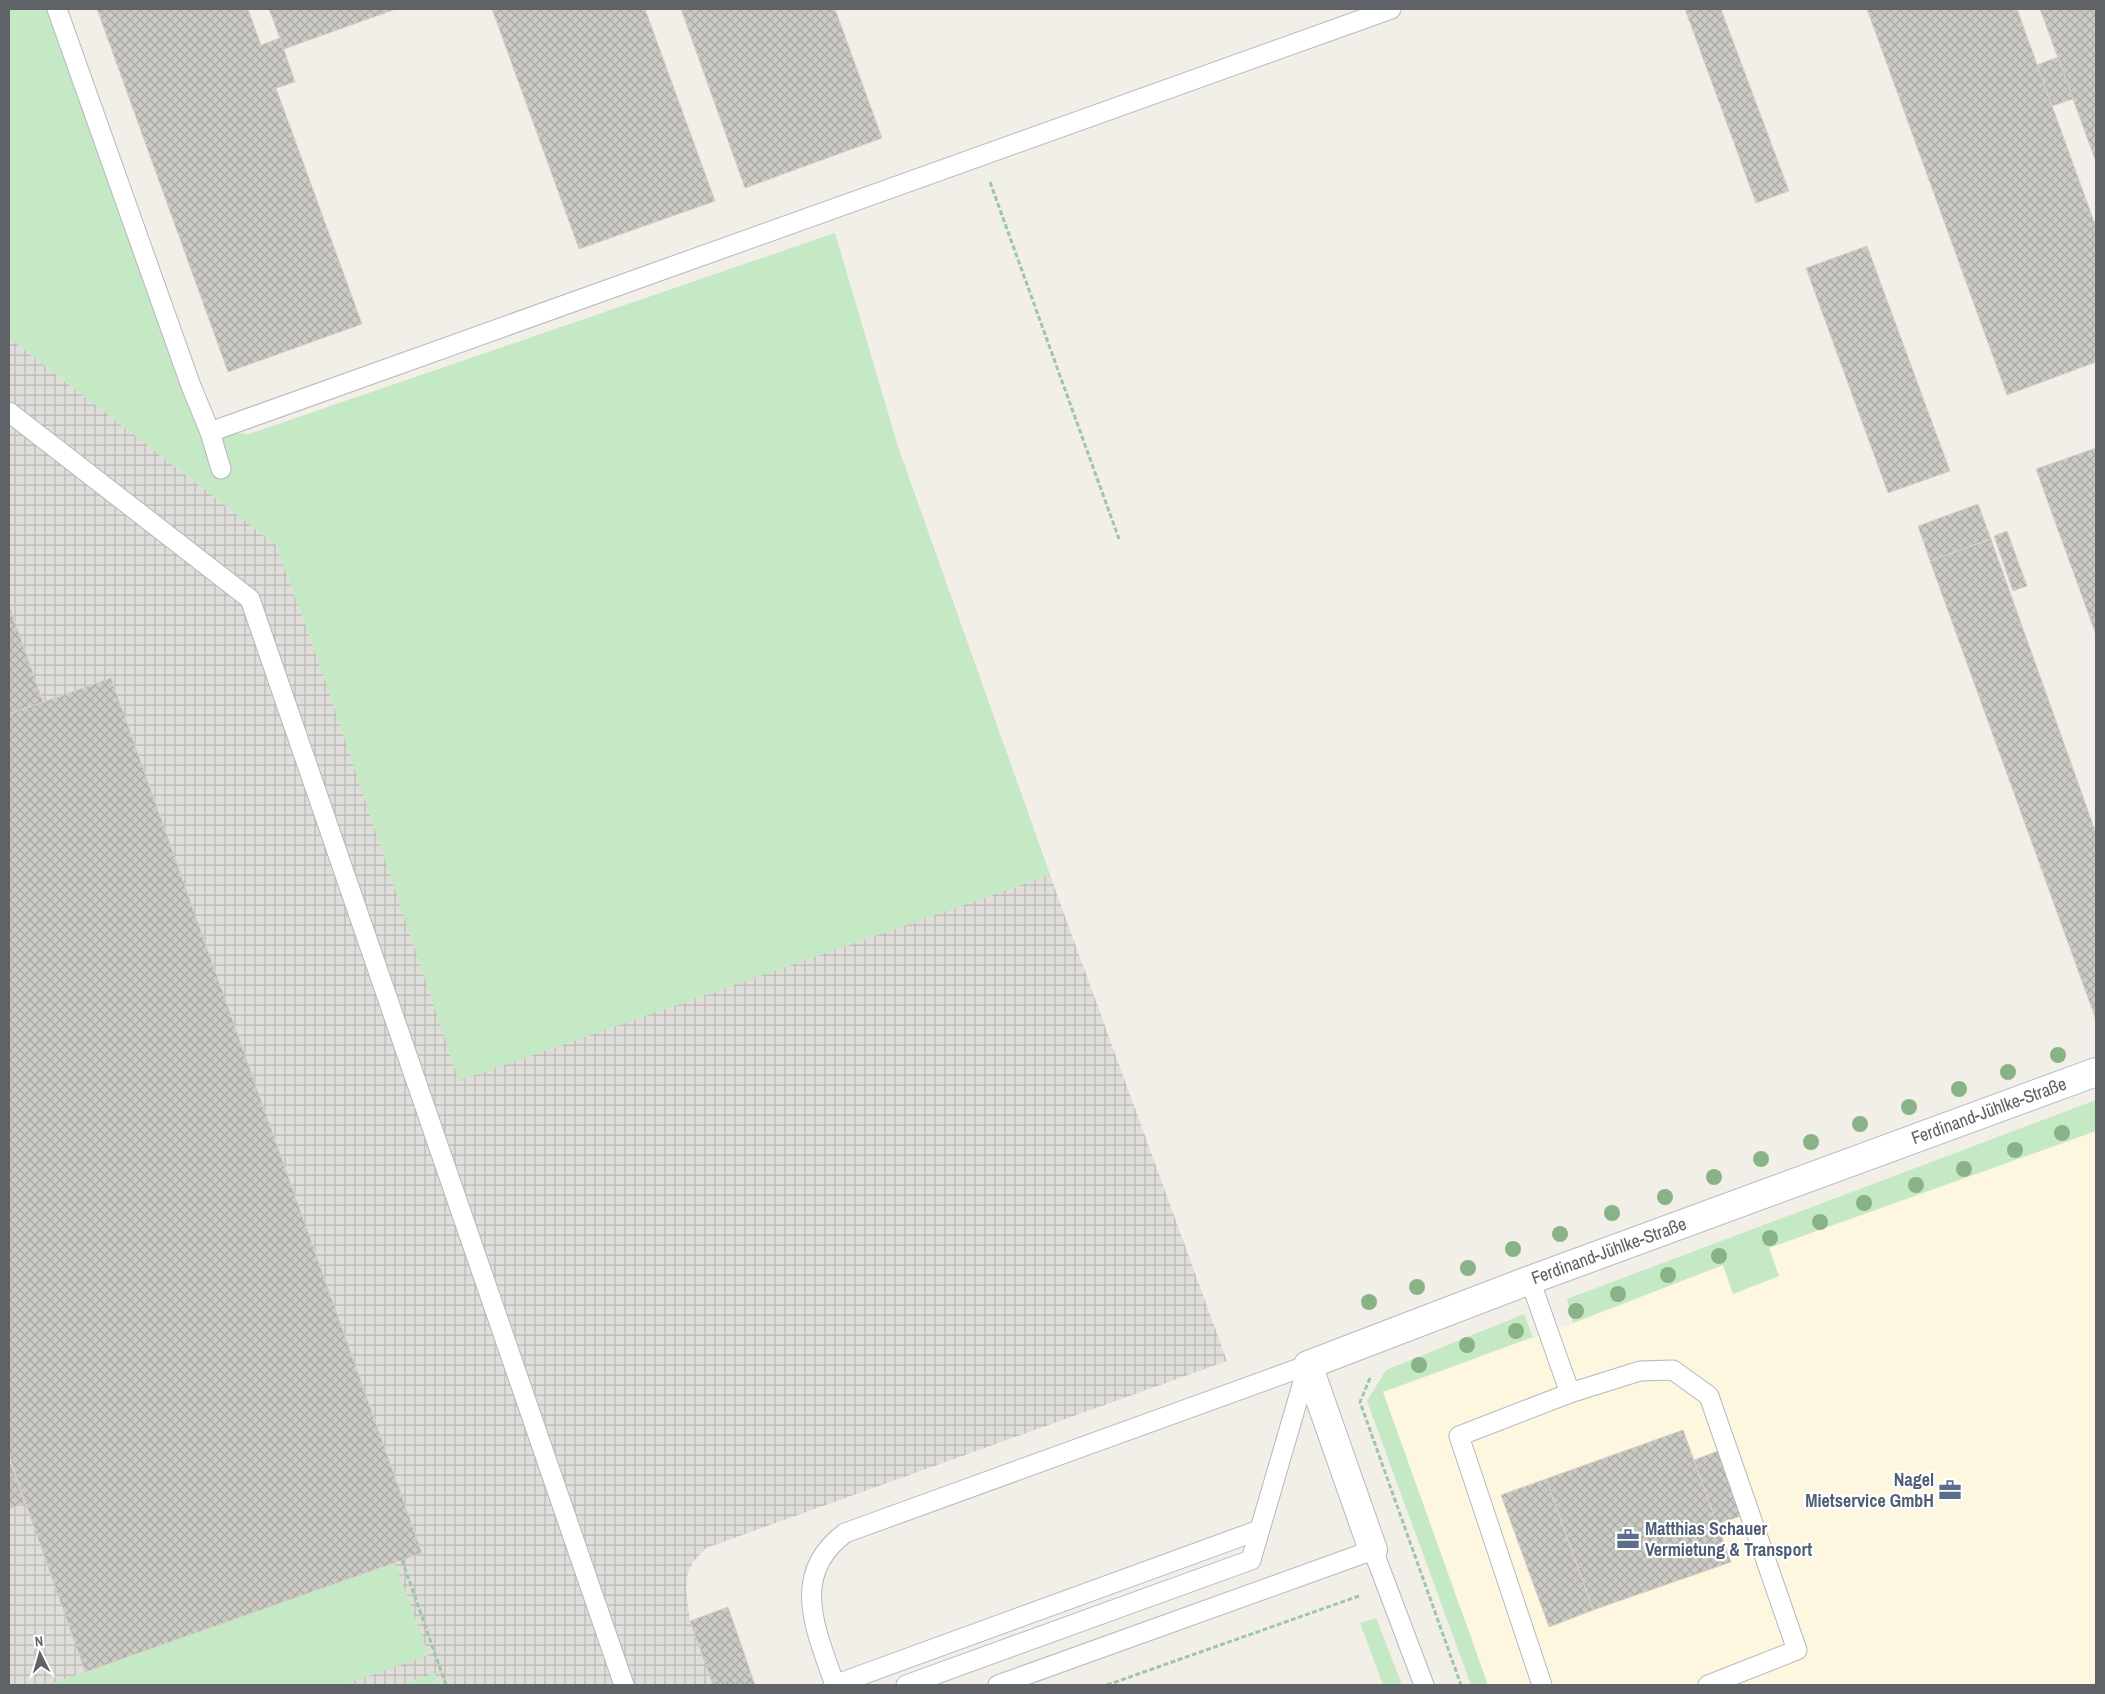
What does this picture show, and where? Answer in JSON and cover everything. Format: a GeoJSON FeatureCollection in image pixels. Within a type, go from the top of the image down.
{"type":"FeatureCollection","features":[{"type":"Feature","properties":{"kind":"street","name":"Ferdinand-Jühlke-Straße"},"geometry":{"type":"LineString","coordinates":[[1308,1364],[1530,1280],[2096,1072]]}},
{"type":"Feature","properties":{"kind":"street"},"geometry":{"type":"LineString","coordinates":[[1308,1364],[1373,1550]]}},
{"type":"Feature","properties":{"kind":"lane"},"geometry":{"type":"LineString","coordinates":[[56,9],[191,386],[210,432],[221,469]]}},
{"type":"Feature","properties":{"kind":"lane"},"geometry":{"type":"LineString","coordinates":[[210,432],[1391,9]]}},
{"type":"Feature","properties":{"kind":"lane"},"geometry":{"type":"LineString","coordinates":[[9,412],[250,599],[624,1685]]}},
{"type":"Feature","properties":{"kind":"lane"},"geometry":{"type":"LineString","coordinates":[[1530,1280],[1570,1393]]}},
{"type":"Feature","properties":{"kind":"lane"},"geometry":{"type":"LineString","coordinates":[[906,1685],[1251,1560],[1308,1364]]}},
{"type":"Feature","properties":{"kind":"lane"},"geometry":{"type":"LineString","coordinates":[[1259,1530],[834,1685],[819,1642],[812,1610],[811,1584],[817,1563],[829,1545],[845,1533],[1308,1364]]}},
{"type":"Feature","properties":{"kind":"lane"},"geometry":{"type":"LineString","coordinates":[[1542,1685],[1459,1436],[1570,1393],[1640,1371],[1673,1370],[1709,1396],[1797,1650],[1708,1685]]}},
{"type":"Feature","properties":{"kind":"lane"},"geometry":{"type":"LineString","coordinates":[[998,1685],[1373,1550],[1424,1685]]}},
{"type":"Feature","properties":{"kind":"path"},"geometry":{"type":"LineString","coordinates":[[980,155],[1119,539]]}},
{"type":"Feature","properties":{"kind":"path"},"geometry":{"type":"LineString","coordinates":[[1375,1374],[1369,1379],[1360,1402],[1462,1685]]}},
{"type":"Feature","properties":{"kind":"path"},"geometry":{"type":"LineString","coordinates":[[402,1560],[446,1685]]}},
{"type":"Feature","properties":{"kind":"path"},"geometry":{"type":"LineString","coordinates":[[1107,1685],[1388,1586],[1420,1572]]}},
{"type":"Feature","properties":{"kind":"shaded area"},"geometry":{"type":"Polygon","coordinates":[[[9,338],[276,545],[317,657],[899,450],[1050,875],[1227,1361],[706,1548],[693,1562],[688,1573],[686,1589],[690,1621],[728,1607],[755,1685],[9,1685],[9,338]]]}},
{"type":"Feature","properties":{"kind":"shaded area"},"geometry":{"type":"Polygon","coordinates":[[[2096,1131],[2096,1685],[1488,1685],[1383,1392],[1573,1323],[1723,1265],[1734,1294],[1779,1276],[1769,1248],[2096,1131]]]}},
{"type":"Feature","properties":{"kind":"green space"},"geometry":{"type":"Polygon","coordinates":[[[9,9],[57,9],[210,432],[249,434],[835,233],[899,450],[1050,875],[459,1081],[317,657],[276,545],[9,338],[9,9]]]}},
{"type":"Feature","properties":{"kind":"green space"},"geometry":{"type":"Polygon","coordinates":[[[2096,1100],[2096,1131],[1769,1248],[1779,1276],[1733,1294],[1723,1265],[1573,1323],[1567,1299],[2096,1100]]]}},
{"type":"Feature","properties":{"kind":"green space"},"geometry":{"type":"Polygon","coordinates":[[[1524,1314],[1533,1337],[1383,1392],[1488,1685],[1471,1685],[1367,1401],[1386,1370],[1524,1314]]]}},
{"type":"Feature","properties":{"kind":"green space"},"geometry":{"type":"Polygon","coordinates":[[[395,1563],[429,1655],[344,1685],[47,1685],[395,1563]]]}},
{"type":"Feature","properties":{"kind":"green space"},"geometry":{"type":"Polygon","coordinates":[[[1376,1618],[1402,1685],[1383,1685],[1360,1623],[1376,1618]]]}},
{"type":"Feature","properties":{"kind":"green space"},"geometry":{"type":"Polygon","coordinates":[[[435,1673],[439,1685],[400,1685],[435,1673]]]}},
{"type":"Feature","properties":{"kind":"building"},"geometry":{"type":"Polygon","coordinates":[[[97,9],[248,9],[261,45],[280,38],[295,82],[276,88],[362,324],[228,372],[97,9]]]}},
{"type":"Feature","properties":{"kind":"building"},"geometry":{"type":"Polygon","coordinates":[[[269,9],[396,9],[284,49],[269,9]]]}},
{"type":"Feature","properties":{"kind":"building"},"geometry":{"type":"Polygon","coordinates":[[[492,9],[645,9],[715,201],[579,249],[492,9]]]}},
{"type":"Feature","properties":{"kind":"building"},"geometry":{"type":"Polygon","coordinates":[[[681,9],[835,9],[882,138],[745,188],[681,9]]]}},
{"type":"Feature","properties":{"kind":"building"},"geometry":{"type":"Polygon","coordinates":[[[1685,9],[1721,9],[1789,191],[1756,203],[1685,9]]]}},
{"type":"Feature","properties":{"kind":"building"},"geometry":{"type":"Polygon","coordinates":[[[1867,9],[2017,9],[2096,227],[2096,362],[2007,395],[1867,9]]]}},
{"type":"Feature","properties":{"kind":"building"},"geometry":{"type":"Polygon","coordinates":[[[2040,9],[2096,9],[2096,162],[2073,99],[2040,9]]]}},
{"type":"Feature","properties":{"kind":"building"},"geometry":{"type":"Polygon","coordinates":[[[2058,57],[2073,99],[2052,106],[2037,65],[2058,57]]]}},
{"type":"Feature","properties":{"kind":"building"},"geometry":{"type":"Polygon","coordinates":[[[1867,246],[1950,471],[1888,493],[1806,268],[1867,246]]]}},
{"type":"Feature","properties":{"kind":"building"},"geometry":{"type":"Polygon","coordinates":[[[2096,448],[2096,635],[2036,469],[2096,448]]]}},
{"type":"Feature","properties":{"kind":"building"},"geometry":{"type":"Polygon","coordinates":[[[1978,504],[1991,539],[1930,561],[1918,526],[1978,504]]]}},
{"type":"Feature","properties":{"kind":"building"},"geometry":{"type":"Polygon","coordinates":[[[2007,531],[2027,586],[2013,591],[1994,536],[2007,531]]]}},
{"type":"Feature","properties":{"kind":"building"},"geometry":{"type":"Polygon","coordinates":[[[1991,539],[2096,833],[2096,1020],[1930,561],[1991,539]]]}},
{"type":"Feature","properties":{"kind":"building"},"geometry":{"type":"Polygon","coordinates":[[[9,605],[43,702],[9,714],[9,605]]]}},
{"type":"Feature","properties":{"kind":"building"},"geometry":{"type":"Polygon","coordinates":[[[111,678],[422,1553],[85,1672],[9,1456],[9,714],[111,678]]]}},
{"type":"Feature","properties":{"kind":"building"},"geometry":{"type":"Polygon","coordinates":[[[1683,1430],[1731,1562],[1593,1610],[1546,1479],[1683,1430]]]}},
{"type":"Feature","properties":{"kind":"building"},"geometry":{"type":"Polygon","coordinates":[[[1718,1451],[1741,1516],[1717,1524],[1694,1460],[1718,1451]]]}},
{"type":"Feature","properties":{"kind":"building"},"geometry":{"type":"Polygon","coordinates":[[[12,1466],[25,1503],[9,1509],[9,1467],[12,1466]]]}},
{"type":"Feature","properties":{"kind":"building"},"geometry":{"type":"Polygon","coordinates":[[[1546,1479],[1593,1610],[1549,1627],[1501,1495],[1546,1479]]]}},
{"type":"Feature","properties":{"kind":"building"},"geometry":{"type":"Polygon","coordinates":[[[728,1607],[755,1685],[713,1685],[690,1621],[728,1607]]]}},
{"type":"Feature","properties":{"kind":"place","name":"Nagel Mietservice GmbH"},"geometry":{"type":"Point","coordinates":[1950,1490]}},
{"type":"Feature","properties":{"kind":"place","name":"Matthias Schauer Vermietung & Transport"},"geometry":{"type":"Point","coordinates":[1628,1539]}}]}
